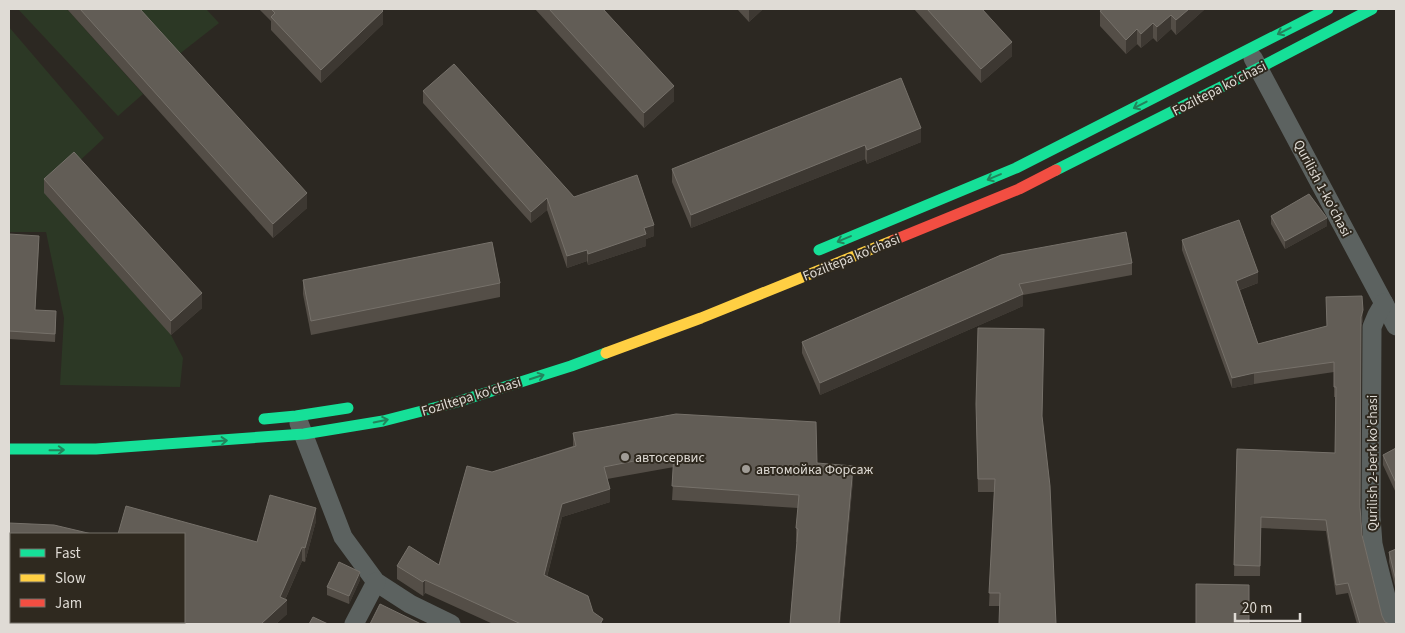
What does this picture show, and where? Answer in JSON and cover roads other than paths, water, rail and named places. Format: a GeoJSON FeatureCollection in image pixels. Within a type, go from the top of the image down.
{"type":"FeatureCollection","features":[{"type":"Feature","properties":{"kind":"main road","name":"Foziltepa ko'chasi"},"geometry":{"type":"LineString","coordinates":[[808,254],[1016,168],[1328,9]]}},
{"type":"Feature","properties":{"kind":"main road","name":"Foziltepa ko'chasi"},"geometry":{"type":"LineString","coordinates":[[9,449],[96,449],[304,434],[383,421],[457,402],[571,366],[700,318],[1019,189],[1372,9]]}},
{"type":"Feature","properties":{"kind":"main road"},"geometry":{"type":"LineString","coordinates":[[249,420],[296,416],[360,406]]}},
{"type":"Feature","properties":{"kind":"street","name":"Qurilish 1-ko'chasi"},"geometry":{"type":"LineString","coordinates":[[1248,50],[1396,326]]}},
{"type":"Feature","properties":{"kind":"street","name":"Qurilish 2-berk ko'chasi"},"geometry":{"type":"LineString","coordinates":[[1384,303],[1372,327],[1371,517],[1373,544],[1393,624]]}},
{"type":"Feature","properties":{"kind":"street"},"geometry":{"type":"LineString","coordinates":[[296,416],[343,537],[376,582],[410,604],[451,624]]}},
{"type":"Feature","properties":{"kind":"street"},"geometry":{"type":"LineString","coordinates":[[354,624],[376,582]]}},
{"type":"Feature","properties":{"kind":"place","name":"автосервис"},"geometry":{"type":"Point","coordinates":[625,457]}},
{"type":"Feature","properties":{"kind":"place","name":"автомойка Форсаж"},"geometry":{"type":"Point","coordinates":[746,469]}}]}
